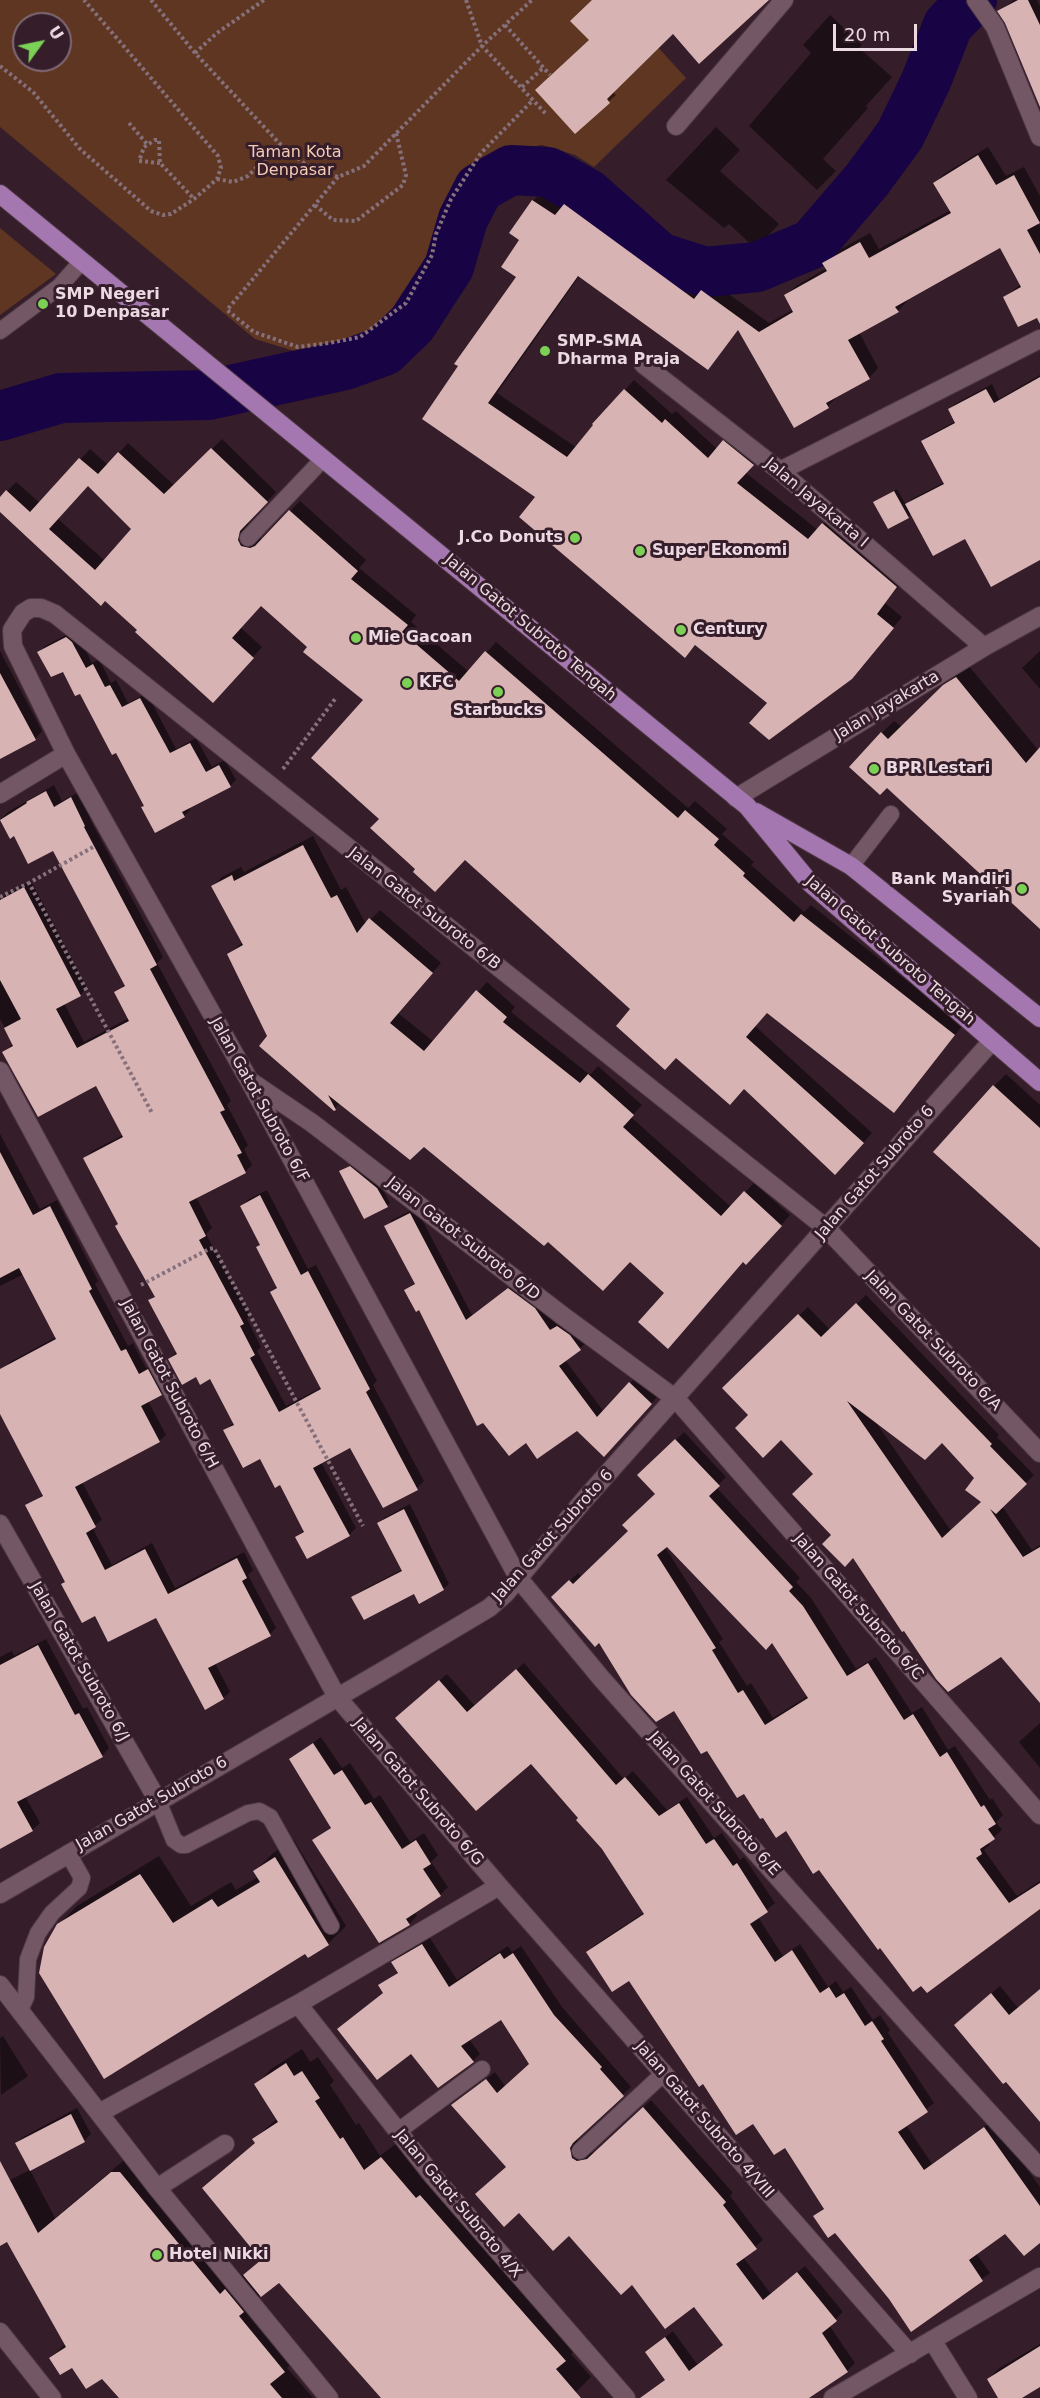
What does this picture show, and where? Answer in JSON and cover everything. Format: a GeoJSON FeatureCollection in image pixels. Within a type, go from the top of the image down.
{"type":"FeatureCollection","features":[{"type":"Feature","properties":{"kind":"highway","name":"Jalan Gatot Subroto Tengah"},"geometry":{"type":"LineString","coordinates":[[0,194],[742,802],[811,884],[1040,1082]]}},
{"type":"Feature","properties":{"kind":"highway"},"geometry":{"type":"LineString","coordinates":[[742,802],[851,866],[1040,1018]]}},
{"type":"Feature","properties":{"kind":"street"},"geometry":{"type":"LineString","coordinates":[[675,126],[784,0]]}},
{"type":"Feature","properties":{"kind":"street"},"geometry":{"type":"LineString","coordinates":[[976,0],[990,18],[1040,136]]}},
{"type":"Feature","properties":{"kind":"street"},"geometry":{"type":"LineString","coordinates":[[780,471],[1040,339]]}},
{"type":"Feature","properties":{"kind":"street","name":"Jalan Jayakarta I"},"geometry":{"type":"LineString","coordinates":[[643,364],[780,471],[984,647]]}},
{"type":"Feature","properties":{"kind":"street","name":"Jalan Gatot Subroto 6/B"},"geometry":{"type":"LineString","coordinates":[[19,618],[31,608],[42,608],[55,614],[826,1228]]}},
{"type":"Feature","properties":{"kind":"street","name":"Jalan Jayakarta"},"geometry":{"type":"LineString","coordinates":[[742,802],[984,647],[1040,616]]}},
{"type":"Feature","properties":{"kind":"street","name":"Jalan Gatot Subroto 6/F"},"geometry":{"type":"LineString","coordinates":[[19,618],[12,630],[13,645],[66,754],[249,1080],[519,1579]]}},
{"type":"Feature","properties":{"kind":"street"},"geometry":{"type":"LineString","coordinates":[[0,794],[66,754]]}},
{"type":"Feature","properties":{"kind":"street","name":"Jalan Gatot Subroto 6"},"geometry":{"type":"LineString","coordinates":[[0,1893],[489,1608],[519,1579],[584,1500],[992,1041]]}},
{"type":"Feature","properties":{"kind":"street","name":"Jalan Gatot Subroto 6/H"},"geometry":{"type":"LineString","coordinates":[[0,1071],[337,1697]]}},
{"type":"Feature","properties":{"kind":"street","name":"Jalan Gatot Subroto 6/D"},"geometry":{"type":"LineString","coordinates":[[249,1080],[312,1123],[562,1316],[676,1399]]}},
{"type":"Feature","properties":{"kind":"street","name":"Jalan Gatot Subroto 6/A"},"geometry":{"type":"LineString","coordinates":[[826,1228],[1040,1453]]}},
{"type":"Feature","properties":{"kind":"street","name":"Jalan Gatot Subroto 6/C"},"geometry":{"type":"LineString","coordinates":[[676,1399],[1040,1815]]}},
{"type":"Feature","properties":{"kind":"street","name":"Jalan Gatot Subroto 6/J"},"geometry":{"type":"LineString","coordinates":[[0,1524],[158,1801]]}},
{"type":"Feature","properties":{"kind":"street","name":"Jalan Gatot Subroto 6/E"},"geometry":{"type":"LineString","coordinates":[[519,1579],[601,1678],[911,2027],[1040,2168]]}},
{"type":"Feature","properties":{"kind":"street","name":"Jalan Gatot Subroto 6/G"},"geometry":{"type":"LineString","coordinates":[[337,1697],[499,1886]]}},
{"type":"Feature","properties":{"kind":"street"},"geometry":{"type":"LineString","coordinates":[[101,2112],[298,2004],[499,1886]]}},
{"type":"Feature","properties":{"kind":"street","name":"Jalan Gatot Subroto 4/VIII"},"geometry":{"type":"LineString","coordinates":[[499,1886],[910,2354]]}},
{"type":"Feature","properties":{"kind":"street"},"geometry":{"type":"LineString","coordinates":[[0,1985],[101,2112],[157,2188],[329,2398]]}},
{"type":"Feature","properties":{"kind":"street","name":"Jalan Gatot Subroto 4/X"},"geometry":{"type":"LineString","coordinates":[[298,2004],[397,2132],[626,2398]]}},
{"type":"Feature","properties":{"kind":"street"},"geometry":{"type":"LineString","coordinates":[[157,2188],[225,2144]]}},
{"type":"Feature","properties":{"kind":"street"},"geometry":{"type":"LineString","coordinates":[[834,2398],[1040,2277]]}},
{"type":"Feature","properties":{"kind":"street"},"geometry":{"type":"LineString","coordinates":[[0,2332],[52,2398]]}},
{"type":"Feature","properties":{"kind":"street"},"geometry":{"type":"LineString","coordinates":[[932,2340],[968,2398]]}},
{"type":"Feature","properties":{"kind":"lane"},"geometry":{"type":"LineString","coordinates":[[0,331],[59,287],[82,261]]}},
{"type":"Feature","properties":{"kind":"lane"},"geometry":{"type":"LineString","coordinates":[[248,538],[324,458]]}},
{"type":"Feature","properties":{"kind":"lane"},"geometry":{"type":"LineString","coordinates":[[851,866],[891,814]]}},
{"type":"Feature","properties":{"kind":"lane"},"geometry":{"type":"LineString","coordinates":[[158,1801],[174,1840],[181,1845],[186,1845],[249,1813],[259,1811],[270,1817],[331,1926]]}},
{"type":"Feature","properties":{"kind":"lane"},"geometry":{"type":"LineString","coordinates":[[20,2010],[26,1997],[28,1959],[38,1933],[52,1913],[79,1888],[82,1878],[68,1853]]}},
{"type":"Feature","properties":{"kind":"lane"},"geometry":{"type":"LineString","coordinates":[[397,2132],[482,2069]]}},
{"type":"Feature","properties":{"kind":"lane"},"geometry":{"type":"LineString","coordinates":[[580,2151],[663,2074]]}},
{"type":"Feature","properties":{"kind":"path"},"geometry":{"type":"LineString","coordinates":[[0,66],[33,92],[80,149],[151,211],[163,215],[171,214],[194,199],[217,179],[220,164],[213,148],[84,0]]}},
{"type":"Feature","properties":{"kind":"path"},"geometry":{"type":"LineString","coordinates":[[151,0],[195,53],[280,144],[310,168],[338,177]]}},
{"type":"Feature","properties":{"kind":"path"},"geometry":{"type":"LineString","coordinates":[[195,53],[217,33],[264,0]]}},
{"type":"Feature","properties":{"kind":"path"},"geometry":{"type":"LineString","coordinates":[[466,0],[482,46],[546,114]]}},
{"type":"Feature","properties":{"kind":"path"},"geometry":{"type":"LineString","coordinates":[[532,0],[482,46],[364,166],[338,177],[227,310],[254,332],[298,347],[360,337],[406,303],[432,255],[436,234],[451,199],[481,153],[532,100]]}},
{"type":"Feature","properties":{"kind":"path"},"geometry":{"type":"LineString","coordinates":[[505,25],[550,75]]}},
{"type":"Feature","properties":{"kind":"path"},"geometry":{"type":"LineString","coordinates":[[521,88],[543,68]]}},
{"type":"Feature","properties":{"kind":"path"},"geometry":{"type":"LineString","coordinates":[[129,123],[147,144]]}},
{"type":"Feature","properties":{"kind":"path"},"geometry":{"type":"LineString","coordinates":[[315,205],[333,220],[356,221],[403,185],[406,175],[396,133]]}},
{"type":"Feature","properties":{"kind":"path"},"geometry":{"type":"LineString","coordinates":[[160,162],[139,161],[141,152],[147,144],[159,140],[160,162],[194,199]]}},
{"type":"Feature","properties":{"kind":"path"},"geometry":{"type":"LineString","coordinates":[[217,179],[233,182],[248,176],[280,144]]}},
{"type":"Feature","properties":{"kind":"path"},"geometry":{"type":"LineString","coordinates":[[270,787],[335,699]]}},
{"type":"Feature","properties":{"kind":"path"},"geometry":{"type":"LineString","coordinates":[[0,897],[112,836]]}},
{"type":"Feature","properties":{"kind":"path"},"geometry":{"type":"LineString","coordinates":[[29,883],[152,1113]]}},
{"type":"Feature","properties":{"kind":"path"},"geometry":{"type":"LineString","coordinates":[[122,1295],[214,1248],[363,1526]]}},
{"type":"Feature","properties":{"kind":"green space","name":"Taman Kota Denpasar"},"geometry":{"type":"Polygon","coordinates":[[[0,0],[615,0],[686,78],[594,167],[575,155],[542,145],[510,150],[484,163],[456,199],[441,233],[437,256],[408,307],[359,342],[301,353],[255,339],[0,127],[0,0]]]}},
{"type":"Feature","properties":{"kind":"green space"},"geometry":{"type":"Polygon","coordinates":[[[0,228],[56,274],[0,315],[0,228]]]}},
{"type":"Feature","properties":{"kind":"building"},"geometry":{"type":"Polygon","coordinates":[[[592,0],[769,0],[699,64],[673,34],[607,99],[610,103],[575,134],[535,90],[589,40],[570,21],[592,0]]]}},
{"type":"Feature","properties":{"kind":"building"},"geometry":{"type":"Polygon","coordinates":[[[1018,0],[1028,0],[1040,25],[1040,107],[1005,23],[997,11],[1018,0]]]}},
{"type":"Feature","properties":{"kind":"building"},"geometry":{"type":"Polygon","coordinates":[[[978,155],[996,185],[1014,175],[1040,223],[1027,230],[1040,254],[1040,324],[1037,318],[1018,327],[1003,297],[1021,287],[1000,248],[895,307],[899,312],[848,340],[870,379],[826,403],[829,408],[794,428],[738,330],[708,370],[578,276],[488,403],[567,457],[592,424],[624,389],[662,423],[665,419],[708,458],[723,440],[754,465],[737,483],[808,539],[822,523],[897,587],[877,614],[894,628],[852,679],[769,740],[749,723],[767,703],[695,645],[685,658],[519,517],[535,497],[422,419],[458,366],[454,364],[516,277],[501,267],[519,240],[509,233],[532,200],[555,215],[564,204],[694,299],[701,290],[759,332],[793,312],[784,295],[827,271],[822,263],[860,242],[869,258],[951,213],[933,183],[978,155]]]}},
{"type":"Feature","properties":{"kind":"building"},"geometry":{"type":"Polygon","coordinates":[[[1040,377],[1040,560],[991,587],[965,539],[933,556],[905,504],[944,484],[921,441],[955,423],[948,409],[986,389],[994,403],[1040,377]]]}},
{"type":"Feature","properties":{"kind":"building"},"geometry":{"type":"Polygon","coordinates":[[[211,448],[268,502],[240,531],[238,540],[241,546],[250,548],[255,546],[289,510],[358,571],[351,579],[408,625],[402,632],[459,681],[485,651],[678,818],[685,810],[719,839],[714,845],[745,873],[743,876],[794,922],[801,914],[955,1035],[894,1113],[767,1013],[746,1037],[864,1143],[835,1175],[744,1089],[730,1105],[676,1058],[665,1070],[616,1026],[630,1009],[465,860],[435,892],[413,872],[415,869],[370,828],[379,819],[311,758],[363,700],[303,652],[307,647],[261,606],[232,638],[254,658],[213,703],[135,632],[137,630],[105,601],[101,606],[0,512],[0,497],[6,490],[30,512],[79,458],[98,474],[118,452],[164,494],[211,448]],[[88,486],[49,529],[95,570],[131,529],[88,486]]]}},
{"type":"Feature","properties":{"kind":"building"},"geometry":{"type":"Polygon","coordinates":[[[894,491],[909,518],[888,529],[873,502],[894,491]]]}},
{"type":"Feature","properties":{"kind":"building"},"geometry":{"type":"Polygon","coordinates":[[[66,637],[72,642],[86,668],[93,664],[105,687],[110,685],[122,707],[140,698],[170,753],[190,743],[206,772],[219,765],[231,787],[182,812],[185,817],[155,833],[141,807],[144,806],[116,753],[112,755],[80,694],[75,696],[63,672],[51,677],[37,652],[66,637]]]}},
{"type":"Feature","properties":{"kind":"building"},"geometry":{"type":"Polygon","coordinates":[[[0,673],[36,740],[0,759],[0,673]]]}},
{"type":"Feature","properties":{"kind":"building"},"geometry":{"type":"Polygon","coordinates":[[[956,677],[1026,763],[1040,747],[1040,929],[887,788],[880,795],[849,767],[881,732],[888,739],[943,685],[956,677]]]}},
{"type":"Feature","properties":{"kind":"building"},"geometry":{"type":"Polygon","coordinates":[[[46,791],[54,807],[71,797],[84,827],[157,965],[150,969],[225,1110],[220,1112],[242,1153],[237,1155],[246,1173],[189,1202],[206,1236],[199,1240],[244,1324],[240,1326],[255,1355],[250,1358],[279,1412],[321,1389],[270,1292],[277,1288],[256,1247],[260,1245],[240,1206],[260,1195],[301,1275],[308,1271],[370,1389],[366,1392],[418,1490],[383,1508],[350,1448],[313,1468],[350,1536],[307,1559],[295,1537],[304,1532],[280,1485],[275,1488],[260,1459],[243,1468],[223,1430],[234,1425],[210,1379],[200,1385],[196,1377],[182,1385],[168,1359],[177,1354],[148,1300],[155,1297],[115,1226],[118,1224],[83,1158],[123,1137],[96,1086],[38,1117],[2,1052],[13,1046],[4,1028],[21,1019],[0,980],[0,900],[24,887],[81,996],[56,1009],[77,1048],[129,1021],[114,992],[125,986],[53,851],[28,864],[14,836],[10,839],[0,820],[46,791]]]}},
{"type":"Feature","properties":{"kind":"building"},"geometry":{"type":"Polygon","coordinates":[[[303,845],[331,898],[337,895],[357,933],[369,918],[433,973],[390,1023],[424,1051],[476,990],[507,1017],[503,1022],[580,1083],[588,1074],[634,1115],[623,1127],[721,1216],[744,1191],[782,1226],[746,1265],[743,1262],[668,1349],[638,1322],[664,1293],[630,1262],[603,1291],[548,1242],[544,1246],[424,1147],[410,1160],[328,1095],[336,1110],[334,1111],[259,1046],[267,1036],[227,954],[243,945],[211,886],[232,875],[234,881],[303,845]]]}},
{"type":"Feature","properties":{"kind":"building"},"geometry":{"type":"Polygon","coordinates":[[[993,1085],[1040,1128],[1040,1248],[933,1152],[993,1085]]]}},
{"type":"Feature","properties":{"kind":"building"},"geometry":{"type":"Polygon","coordinates":[[[0,1152],[33,1215],[50,1206],[92,1289],[89,1291],[121,1351],[126,1349],[139,1374],[148,1369],[162,1395],[141,1406],[160,1442],[75,1487],[96,1527],[86,1533],[105,1570],[145,1549],[168,1594],[237,1558],[247,1578],[242,1581],[271,1636],[208,1668],[224,1699],[205,1710],[156,1618],[108,1642],[95,1616],[82,1623],[61,1584],[65,1582],[25,1505],[43,1496],[0,1414],[0,1369],[56,1339],[19,1268],[0,1278],[0,1152]]]}},
{"type":"Feature","properties":{"kind":"building"},"geometry":{"type":"Polygon","coordinates":[[[350,1166],[377,1188],[388,1207],[364,1219],[339,1171],[350,1166]]]}},
{"type":"Feature","properties":{"kind":"building"},"geometry":{"type":"Polygon","coordinates":[[[410,1213],[466,1320],[508,1288],[535,1308],[550,1330],[557,1326],[570,1335],[581,1350],[559,1366],[597,1417],[629,1382],[652,1404],[604,1457],[577,1431],[537,1459],[526,1443],[509,1456],[483,1423],[477,1426],[419,1310],[416,1312],[404,1290],[415,1284],[384,1226],[410,1213]]]}},
{"type":"Feature","properties":{"kind":"building"},"geometry":{"type":"Polygon","coordinates":[[[856,1303],[992,1444],[990,1446],[1027,1484],[996,1514],[990,1509],[1023,1557],[1040,1547],[1040,1703],[1001,1657],[948,1692],[936,1679],[904,1631],[902,1632],[853,1558],[845,1567],[822,1544],[831,1535],[792,1494],[813,1474],[781,1440],[763,1458],[735,1428],[748,1415],[722,1388],[798,1314],[821,1337],[856,1303]],[[847,1401],[942,1538],[981,1502],[965,1490],[974,1478],[942,1443],[925,1460],[847,1401]]]}},
{"type":"Feature","properties":{"kind":"building"},"geometry":{"type":"Polygon","coordinates":[[[675,1439],[720,1486],[709,1496],[793,1587],[789,1591],[803,1606],[847,1676],[868,1663],[904,1720],[913,1714],[940,1757],[947,1752],[981,1807],[984,1805],[996,1824],[988,1829],[995,1839],[980,1849],[982,1854],[976,1858],[1009,1903],[1040,1883],[1040,1909],[927,1993],[921,1986],[913,1992],[880,1948],[878,1950],[819,1870],[813,1874],[786,1831],[776,1838],[744,1794],[737,1798],[707,1751],[701,1754],[674,1711],[656,1722],[631,1695],[599,1643],[595,1647],[551,1597],[569,1580],[573,1584],[628,1531],[622,1525],[655,1494],[637,1475],[675,1439]],[[667,1547],[657,1555],[716,1648],[712,1650],[738,1693],[743,1690],[765,1725],[808,1698],[772,1643],[766,1650],[667,1547]]]}},
{"type":"Feature","properties":{"kind":"building"},"geometry":{"type":"Polygon","coordinates":[[[404,1509],[444,1590],[419,1604],[414,1594],[364,1620],[351,1597],[402,1571],[377,1523],[404,1509]]]}},
{"type":"Feature","properties":{"kind":"building"},"geometry":{"type":"Polygon","coordinates":[[[38,1645],[75,1715],[79,1713],[103,1757],[17,1802],[33,1831],[0,1849],[0,1665],[38,1645]]]}},
{"type":"Feature","properties":{"kind":"building"},"geometry":{"type":"Polygon","coordinates":[[[516,1669],[616,1785],[625,1777],[659,1816],[679,1803],[706,1844],[714,1839],[733,1866],[737,1863],[768,1912],[750,1924],[775,1962],[792,1950],[820,1993],[829,1987],[836,1998],[844,1993],[865,2026],[872,2021],[884,2039],[881,2041],[928,2112],[898,2132],[924,2170],[984,2127],[1040,2206],[1040,2243],[1024,2256],[1005,2234],[969,2260],[983,2281],[911,2332],[889,2299],[835,2233],[828,2238],[813,2216],[824,2209],[785,2148],[774,2155],[753,2124],[736,2135],[703,2084],[699,2087],[629,1981],[612,1992],[586,1952],[644,1914],[602,1849],[576,1820],[578,1818],[531,1764],[476,1811],[395,1718],[439,1680],[467,1712],[516,1669]]]}},
{"type":"Feature","properties":{"kind":"building"},"geometry":{"type":"Polygon","coordinates":[[[313,1743],[334,1775],[342,1770],[365,1805],[371,1802],[402,1849],[416,1840],[431,1864],[423,1869],[441,1896],[406,1919],[410,1925],[379,1943],[312,1840],[331,1828],[289,1759],[313,1743]]]}},
{"type":"Feature","properties":{"kind":"building"},"geometry":{"type":"Polygon","coordinates":[[[275,1857],[329,1945],[308,1958],[305,1954],[104,2079],[39,1973],[44,1947],[57,1924],[140,1874],[173,1923],[212,1899],[218,1907],[260,1882],[253,1871],[275,1857]]]}},
{"type":"Feature","properties":{"kind":"building"},"geometry":{"type":"Polygon","coordinates":[[[422,1944],[449,1987],[500,1953],[504,1959],[513,1953],[554,2015],[602,2067],[600,2069],[624,2096],[573,2143],[570,2148],[572,2158],[577,2161],[587,2159],[643,2107],[726,2202],[723,2205],[757,2249],[736,2264],[763,2300],[797,2272],[837,2321],[822,2333],[848,2372],[809,2398],[640,2398],[665,2380],[645,2352],[665,2337],[689,2371],[723,2345],[694,2307],[665,2329],[632,2285],[621,2295],[569,2236],[553,2251],[519,2213],[504,2227],[475,2194],[506,2167],[451,2105],[486,2079],[497,2093],[529,2064],[501,2020],[461,2046],[474,2062],[438,2088],[411,2054],[377,2080],[337,2029],[383,1993],[378,1985],[398,1973],[391,1962],[422,1944]]]}},
{"type":"Feature","properties":{"kind":"building"},"geometry":{"type":"Polygon","coordinates":[[[1040,1989],[1040,2122],[1006,2082],[1003,2084],[954,2025],[991,1993],[1009,2015],[1040,1989]]]}},
{"type":"Feature","properties":{"kind":"building"},"geometry":{"type":"Polygon","coordinates":[[[286,2063],[294,2076],[302,2071],[320,2098],[315,2101],[340,2139],[343,2137],[364,2170],[381,2157],[416,2198],[420,2195],[566,2361],[556,2369],[581,2398],[381,2398],[279,2283],[261,2297],[243,2275],[261,2260],[202,2188],[255,2143],[252,2139],[278,2122],[254,2084],[286,2063]]]}},
{"type":"Feature","properties":{"kind":"building"},"geometry":{"type":"Polygon","coordinates":[[[71,2114],[85,2142],[30,2171],[15,2143],[71,2114]]]}},
{"type":"Feature","properties":{"kind":"building"},"geometry":{"type":"Polygon","coordinates":[[[0,2161],[38,2233],[111,2172],[120,2172],[220,2294],[225,2289],[244,2312],[239,2316],[285,2372],[270,2384],[282,2398],[119,2398],[102,2379],[86,2389],[72,2368],[60,2375],[49,2358],[66,2347],[7,2242],[0,2246],[0,2161]]]}},
{"type":"Feature","properties":{"kind":"building"},"geometry":{"type":"Polygon","coordinates":[[[1040,2346],[1040,2387],[1022,2398],[998,2398],[987,2379],[1040,2346]]]}},
{"type":"Feature","properties":{"kind":"waterway"},"geometry":{"type":"LineString","coordinates":[[0,416],[61,398],[208,395],[345,365],[384,351],[412,324],[449,267],[463,219],[479,188],[511,170],[548,172],[588,194],[659,257],[705,272],[757,267],[812,244],[867,180],[900,135],[926,81],[948,25],[972,0]]}},
{"type":"Feature","properties":{"kind":"place","name":"SMP Negeri 10 Denpasar"},"geometry":{"type":"Point","coordinates":[43,304]}},
{"type":"Feature","properties":{"kind":"place","name":"SMP-SMA Dharma Praja"},"geometry":{"type":"Point","coordinates":[545,351]}},
{"type":"Feature","properties":{"kind":"place","name":"J.Co Donuts"},"geometry":{"type":"Point","coordinates":[575,538]}},
{"type":"Feature","properties":{"kind":"place","name":"Super Ekonomi"},"geometry":{"type":"Point","coordinates":[640,551]}},
{"type":"Feature","properties":{"kind":"place","name":"Century"},"geometry":{"type":"Point","coordinates":[681,630]}},
{"type":"Feature","properties":{"kind":"place","name":"Mie Gacoan"},"geometry":{"type":"Point","coordinates":[356,638]}},
{"type":"Feature","properties":{"kind":"place","name":"KFC"},"geometry":{"type":"Point","coordinates":[407,683]}},
{"type":"Feature","properties":{"kind":"place","name":"Starbucks"},"geometry":{"type":"Point","coordinates":[498,692]}},
{"type":"Feature","properties":{"kind":"place","name":"BPR Lestari"},"geometry":{"type":"Point","coordinates":[874,769]}},
{"type":"Feature","properties":{"kind":"place","name":"Bank Mandiri Syariah"},"geometry":{"type":"Point","coordinates":[1022,889]}},
{"type":"Feature","properties":{"kind":"place","name":"Hotel Nikki"},"geometry":{"type":"Point","coordinates":[157,2255]}}]}
